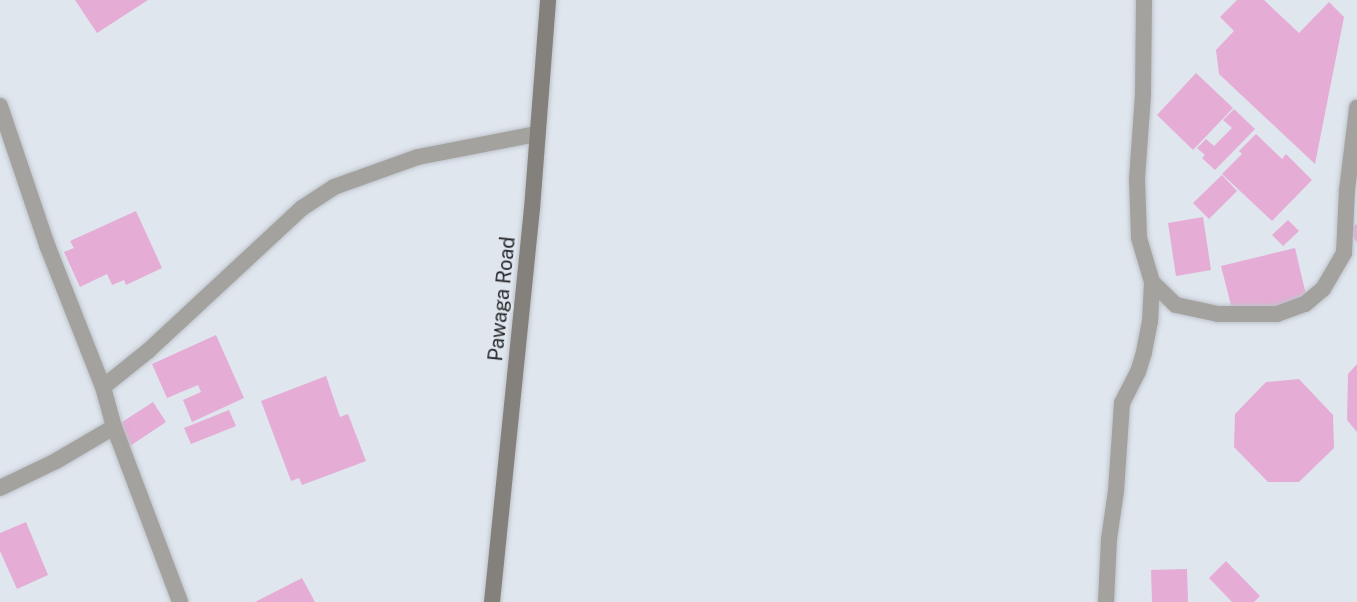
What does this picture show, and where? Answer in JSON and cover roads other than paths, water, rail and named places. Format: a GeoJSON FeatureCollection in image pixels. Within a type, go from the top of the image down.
{"type":"FeatureCollection","features":[{"type":"Feature","properties":{"kind":"main road","name":"Pawaga Road"},"geometry":{"type":"LineString","coordinates":[[492,602],[532,209],[548,0]]}},
{"type":"Feature","properties":{"kind":"street"},"geometry":{"type":"LineString","coordinates":[[1106,602],[1109,539],[1116,491],[1122,403],[1138,372],[1150,321],[1152,282],[1139,238],[1137,178],[1143,95],[1144,0]]}},
{"type":"Feature","properties":{"kind":"street"},"geometry":{"type":"LineString","coordinates":[[0,106],[47,245],[103,387],[114,427],[180,602]]}},
{"type":"Feature","properties":{"kind":"street"},"geometry":{"type":"LineString","coordinates":[[1152,282],[1176,305],[1218,314],[1277,314],[1305,304],[1323,289],[1344,253],[1347,190],[1357,108]]}},
{"type":"Feature","properties":{"kind":"street"},"geometry":{"type":"LineString","coordinates":[[103,387],[191,312],[302,208],[334,187],[418,157],[536,134]]}},
{"type":"Feature","properties":{"kind":"street"},"geometry":{"type":"LineString","coordinates":[[0,488],[56,461],[114,427]]}}]}
